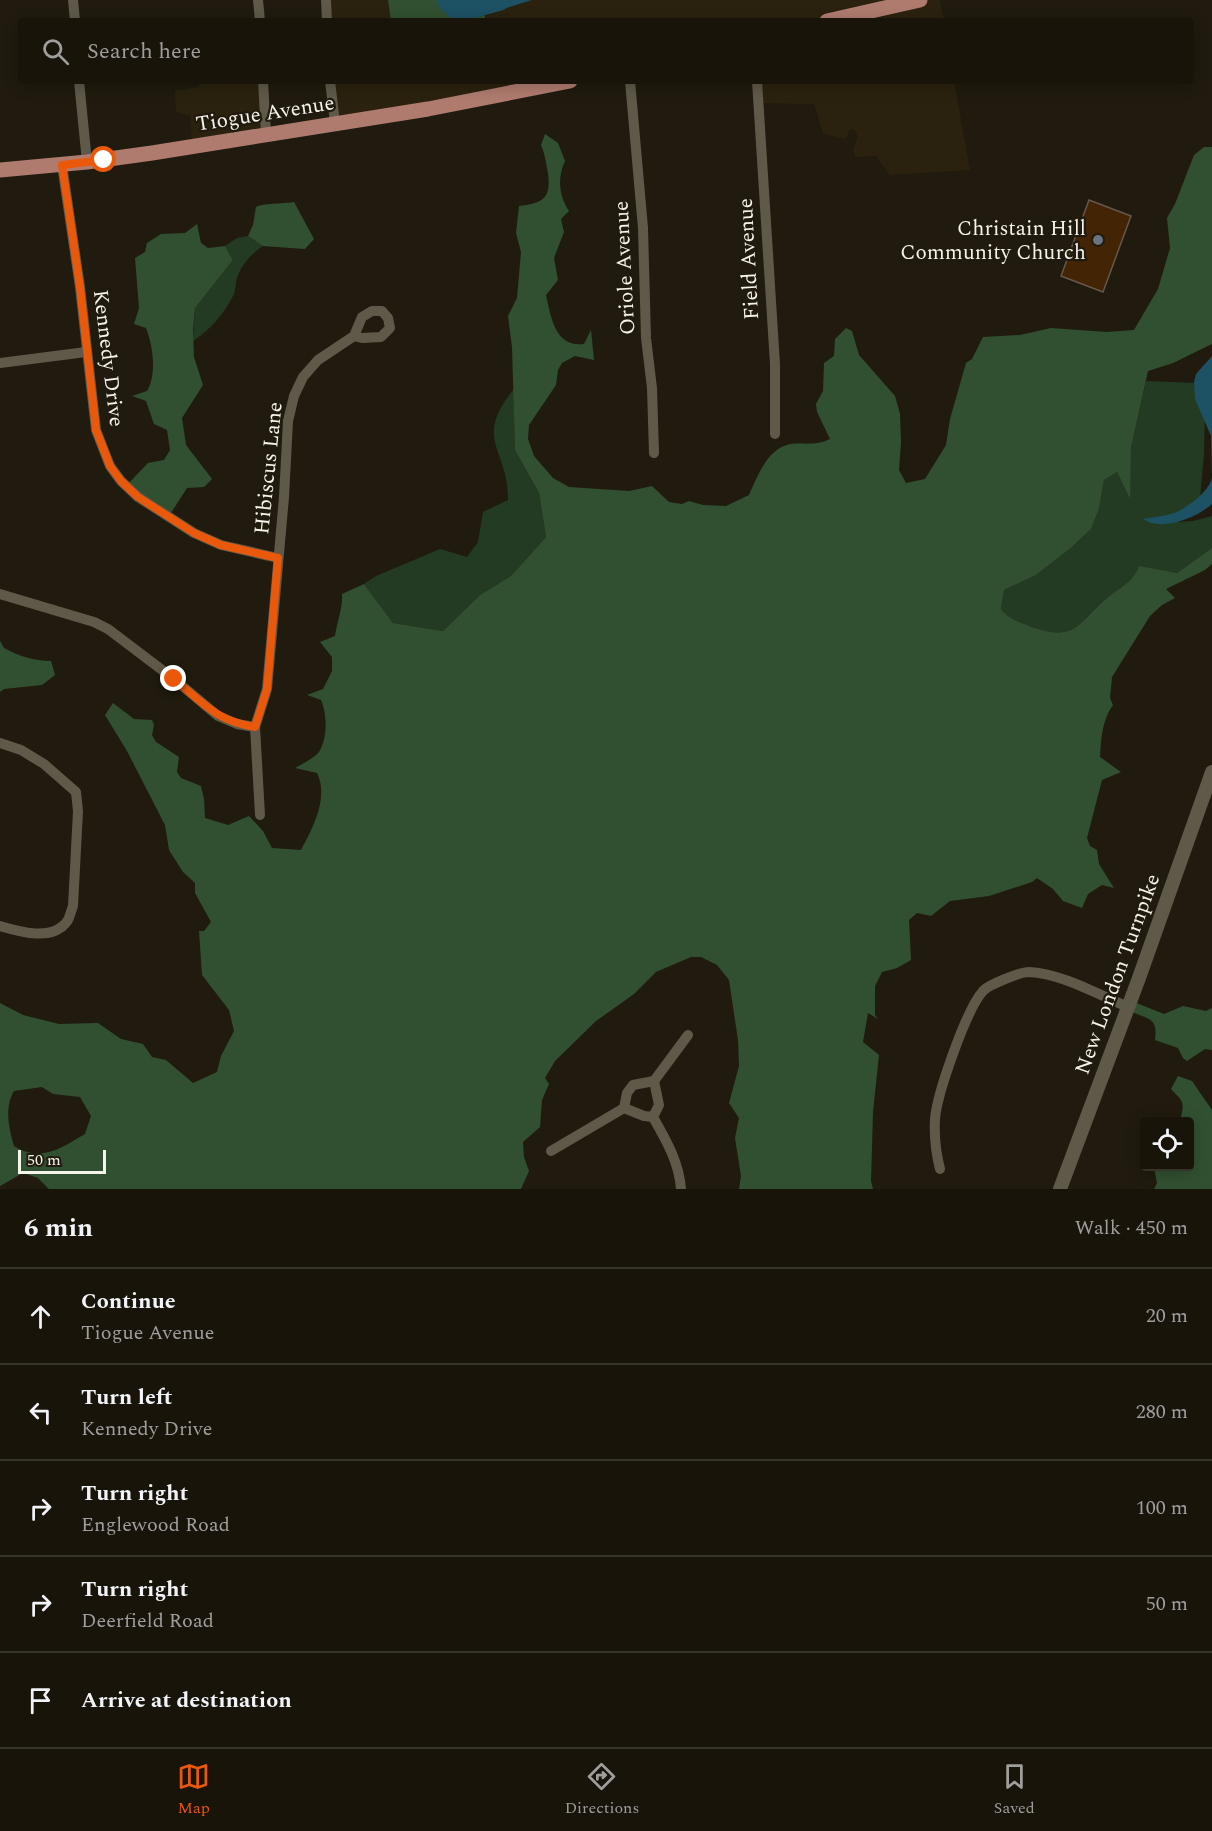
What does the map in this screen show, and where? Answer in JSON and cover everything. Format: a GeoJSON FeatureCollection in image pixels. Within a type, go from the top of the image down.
{"type":"FeatureCollection","features":[{"type":"Feature","properties":{"kind":"main road"},"geometry":{"type":"LineString","coordinates":[[840,18],[920,0]]}},
{"type":"Feature","properties":{"kind":"main road","name":"Tiogue Avenue"},"geometry":{"type":"LineString","coordinates":[[0,170],[87,162],[428,109],[555,84]]}},
{"type":"Feature","properties":{"kind":"main road","name":"New London Turnpike"},"geometry":{"type":"LineString","coordinates":[[1060,1189],[1212,772]]}},
{"type":"Feature","properties":{"kind":"street"},"geometry":{"type":"LineString","coordinates":[[73,0],[75,18]]}},
{"type":"Feature","properties":{"kind":"street"},"geometry":{"type":"LineString","coordinates":[[258,0],[260,18]]}},
{"type":"Feature","properties":{"kind":"street"},"geometry":{"type":"LineString","coordinates":[[326,0],[327,18]]}},
{"type":"Feature","properties":{"kind":"street"},"geometry":{"type":"LineString","coordinates":[[79,84],[87,162]]}},
{"type":"Feature","properties":{"kind":"street"},"geometry":{"type":"LineString","coordinates":[[263,84],[266,134]]}},
{"type":"Feature","properties":{"kind":"street"},"geometry":{"type":"LineString","coordinates":[[330,84],[335,123]]}},
{"type":"Feature","properties":{"kind":"street","name":"Oriole Avenue"},"geometry":{"type":"LineString","coordinates":[[630,84],[643,228],[646,338],[652,388],[654,453]]}},
{"type":"Feature","properties":{"kind":"street","name":"Field Avenue"},"geometry":{"type":"LineString","coordinates":[[757,84],[775,363],[775,434]]}},
{"type":"Feature","properties":{"kind":"street","name":"Kennedy Drive"},"geometry":{"type":"LineString","coordinates":[[62,165],[80,287],[96,430],[110,466],[121,481],[138,497],[166,517],[203,538],[221,545],[278,558]]}},
{"type":"Feature","properties":{"kind":"street","name":"Hibiscus Lane"},"geometry":{"type":"LineString","coordinates":[[255,727],[267,689],[288,421],[294,396],[303,377],[318,360],[354,336]]}},
{"type":"Feature","properties":{"kind":"street"},"geometry":{"type":"LineString","coordinates":[[0,363],[86,352]]}},
{"type":"Feature","properties":{"kind":"street"},"geometry":{"type":"LineString","coordinates":[[0,594],[103,627],[174,679],[218,716],[237,724],[255,727],[260,815]]}},
{"type":"Feature","properties":{"kind":"street"},"geometry":{"type":"LineString","coordinates":[[0,743],[21,750],[66,782],[76,792],[78,811],[73,906],[67,921],[56,931],[38,934],[18,932],[0,926]]}},
{"type":"Feature","properties":{"kind":"street"},"geometry":{"type":"LineString","coordinates":[[940,1169],[935,1149],[937,1101],[969,1013],[984,990],[1027,972],[1057,978],[1128,1007]]}},
{"type":"Feature","properties":{"kind":"street"},"geometry":{"type":"LineString","coordinates":[[551,1151],[624,1108],[627,1093],[633,1085],[654,1081],[688,1035]]}},
{"type":"Feature","properties":{"kind":"street"},"geometry":{"type":"LineString","coordinates":[[653,1117],[659,1105],[654,1081]]}},
{"type":"Feature","properties":{"kind":"street"},"geometry":{"type":"LineString","coordinates":[[624,1108],[653,1117]]}},
{"type":"Feature","properties":{"kind":"street"},"geometry":{"type":"LineString","coordinates":[[653,1117],[680,1173],[681,1189]]}},
{"type":"Feature","properties":{"kind":"shaded area"},"geometry":{"type":"Polygon","coordinates":[[[326,0],[388,0],[391,18],[326,18],[326,0]]]}},
{"type":"Feature","properties":{"kind":"shaded area"},"geometry":{"type":"Polygon","coordinates":[[[532,0],[940,0],[943,18],[485,18],[486,14],[532,0]]]}},
{"type":"Feature","properties":{"kind":"shaded area"},"geometry":{"type":"Polygon","coordinates":[[[199,84],[263,84],[265,131],[192,144],[190,115],[176,112],[175,91],[199,87],[199,84]]]}},
{"type":"Feature","properties":{"kind":"shaded area"},"geometry":{"type":"Polygon","coordinates":[[[330,84],[545,84],[336,121],[330,84]]]}},
{"type":"Feature","properties":{"kind":"shaded area"},"geometry":{"type":"Polygon","coordinates":[[[756,84],[955,84],[970,170],[890,175],[876,156],[855,157],[853,149],[858,137],[855,130],[850,129],[846,139],[823,134],[814,103],[757,103],[756,84]]]}},
{"type":"Feature","properties":{"kind":"green space"},"geometry":{"type":"Polygon","coordinates":[[[388,0],[451,0],[449,4],[478,17],[485,15],[485,18],[391,18],[388,0]]]}},
{"type":"Feature","properties":{"kind":"green space"},"geometry":{"type":"Polygon","coordinates":[[[545,134],[558,143],[565,161],[560,180],[561,193],[569,211],[561,219],[564,232],[554,258],[558,280],[546,295],[550,312],[556,329],[567,341],[584,344],[591,330],[594,360],[575,356],[562,363],[558,370],[556,385],[529,425],[528,439],[534,456],[553,478],[569,487],[629,491],[652,486],[669,502],[682,504],[689,501],[703,505],[726,506],[749,495],[762,467],[778,449],[789,444],[817,443],[830,439],[817,412],[816,404],[823,391],[824,363],[834,356],[835,339],[846,328],[852,331],[859,355],[895,396],[900,414],[899,470],[906,483],[925,479],[946,445],[950,419],[966,363],[972,359],[983,337],[1020,335],[1051,328],[1107,332],[1134,330],[1158,289],[1170,248],[1167,218],[1175,204],[1194,155],[1204,147],[1212,147],[1212,344],[1173,363],[1148,371],[1131,448],[1130,499],[1117,472],[1104,480],[1099,509],[1091,529],[1036,575],[1004,590],[1001,609],[1011,618],[1032,627],[1047,631],[1067,631],[1082,623],[1107,598],[1130,581],[1139,566],[1177,573],[1212,548],[1212,564],[1205,570],[1166,589],[1175,598],[1162,605],[1150,616],[1112,677],[1110,698],[1113,705],[1104,723],[1100,757],[1121,772],[1102,780],[1087,838],[1090,846],[1097,850],[1099,864],[1114,888],[1102,885],[1088,894],[1082,908],[1063,901],[1053,889],[1037,878],[1032,882],[989,896],[950,901],[931,916],[917,913],[909,920],[911,960],[897,968],[882,972],[875,986],[875,1015],[878,1019],[868,1013],[863,1042],[879,1055],[873,1112],[871,1181],[873,1189],[739,1189],[741,1176],[735,1138],[739,1118],[729,1103],[739,1066],[738,1040],[729,980],[717,965],[701,957],[691,957],[656,972],[634,994],[596,1021],[555,1061],[545,1078],[549,1084],[542,1100],[540,1127],[523,1142],[524,1157],[529,1171],[521,1189],[49,1189],[38,1178],[23,1173],[0,1186],[0,1003],[23,1015],[59,1024],[98,1023],[121,1039],[143,1044],[152,1057],[166,1060],[193,1083],[217,1072],[221,1056],[234,1031],[229,1010],[202,975],[199,931],[204,931],[211,922],[195,893],[195,883],[183,872],[169,850],[165,825],[127,751],[105,715],[113,703],[134,719],[152,720],[154,725],[152,735],[156,742],[179,757],[177,772],[181,778],[201,786],[205,818],[228,825],[249,816],[263,831],[272,848],[301,850],[318,812],[321,792],[317,773],[295,768],[317,754],[324,740],[325,719],[321,700],[307,695],[323,689],[332,671],[332,657],[320,642],[335,636],[342,594],[364,584],[393,623],[443,631],[480,595],[511,576],[546,537],[539,493],[515,450],[512,347],[508,316],[517,298],[521,252],[516,233],[519,206],[540,201],[547,194],[549,181],[541,145],[545,134]],[[42,1087],[14,1091],[8,1111],[14,1146],[33,1153],[51,1152],[85,1134],[91,1116],[80,1097],[53,1094],[42,1087]]]}},
{"type":"Feature","properties":{"kind":"green space"},"geometry":{"type":"Polygon","coordinates":[[[294,202],[314,239],[305,249],[263,246],[248,236],[253,225],[256,207],[294,202]]]}},
{"type":"Feature","properties":{"kind":"green space"},"geometry":{"type":"Polygon","coordinates":[[[197,224],[201,243],[208,248],[225,246],[233,260],[195,308],[194,357],[203,385],[182,418],[186,445],[212,479],[204,487],[187,488],[169,516],[127,485],[148,463],[164,460],[170,450],[167,430],[154,424],[146,401],[132,396],[147,391],[153,369],[151,343],[146,328],[134,324],[139,308],[135,258],[145,252],[147,243],[161,234],[185,233],[197,224]]]}},
{"type":"Feature","properties":{"kind":"green space"},"geometry":{"type":"Polygon","coordinates":[[[248,236],[263,246],[241,268],[234,294],[221,315],[211,327],[193,341],[195,308],[233,260],[225,246],[237,238],[248,236]]]}},
{"type":"Feature","properties":{"kind":"green space"},"geometry":{"type":"Polygon","coordinates":[[[1146,381],[1195,383],[1205,405],[1200,498],[1178,522],[1212,516],[1212,548],[1177,573],[1140,567],[1129,581],[1107,598],[1082,623],[1067,631],[1047,631],[1011,618],[1001,609],[1004,590],[1036,575],[1091,529],[1099,509],[1104,480],[1117,472],[1129,497],[1131,448],[1146,381]]]}},
{"type":"Feature","properties":{"kind":"green space"},"geometry":{"type":"Polygon","coordinates":[[[514,389],[515,450],[539,493],[546,537],[511,576],[480,595],[443,631],[393,623],[364,584],[376,576],[440,549],[467,557],[478,542],[483,512],[508,500],[507,483],[494,433],[495,421],[514,389]]]}},
{"type":"Feature","properties":{"kind":"green space"},"geometry":{"type":"Polygon","coordinates":[[[0,641],[4,648],[15,653],[33,659],[51,661],[55,675],[42,685],[4,689],[0,692],[0,641]]]}},
{"type":"Feature","properties":{"kind":"green space"},"geometry":{"type":"Polygon","coordinates":[[[1134,1002],[1164,1014],[1183,1006],[1206,1011],[1212,1008],[1212,1050],[1205,1049],[1187,1061],[1178,1048],[1155,1040],[1155,1027],[1151,1020],[1130,1011],[1134,1002]]]}},
{"type":"Feature","properties":{"kind":"green space"},"geometry":{"type":"Polygon","coordinates":[[[1178,1076],[1192,1081],[1212,1110],[1212,1189],[1154,1189],[1157,1183],[1155,1171],[1194,1171],[1194,1117],[1181,1117],[1182,1103],[1171,1089],[1178,1076]]]}},
{"type":"Feature","properties":{"kind":"water"},"geometry":{"type":"Polygon","coordinates":[[[451,0],[532,0],[478,17],[453,13],[448,4],[451,0]]]}},
{"type":"Feature","properties":{"kind":"water"},"geometry":{"type":"Polygon","coordinates":[[[1212,356],[1212,476],[1211,436],[1195,399],[1194,382],[1196,374],[1212,356]]]}},
{"type":"Feature","properties":{"kind":"water"},"geometry":{"type":"Polygon","coordinates":[[[1212,478],[1212,504],[1197,514],[1169,524],[1151,523],[1143,519],[1177,512],[1203,493],[1212,478]]]}},
{"type":"Feature","properties":{"kind":"building","name":"Christain Hill Community Church"},"geometry":{"type":"Polygon","coordinates":[[[1089,200],[1131,216],[1103,292],[1061,276],[1089,200]]]}},
{"type":"Feature","properties":{"kind":"waterway"},"geometry":{"type":"LineString","coordinates":[[447,0],[459,11],[500,0]]}},
{"type":"Feature","properties":{"kind":"place","name":"Christain Hill Community Church"},"geometry":{"type":"Point","coordinates":[1098,240]}},
{"type":"Feature","properties":{"kind":"route"},"geometry":{"type":"LineString","coordinates":[[104,160],[62,165],[80,287],[96,430],[103,450],[110,466],[121,481],[138,497],[166,517],[221,545],[278,558],[267,689],[255,727],[237,724],[218,716],[174,679]]}}]}
